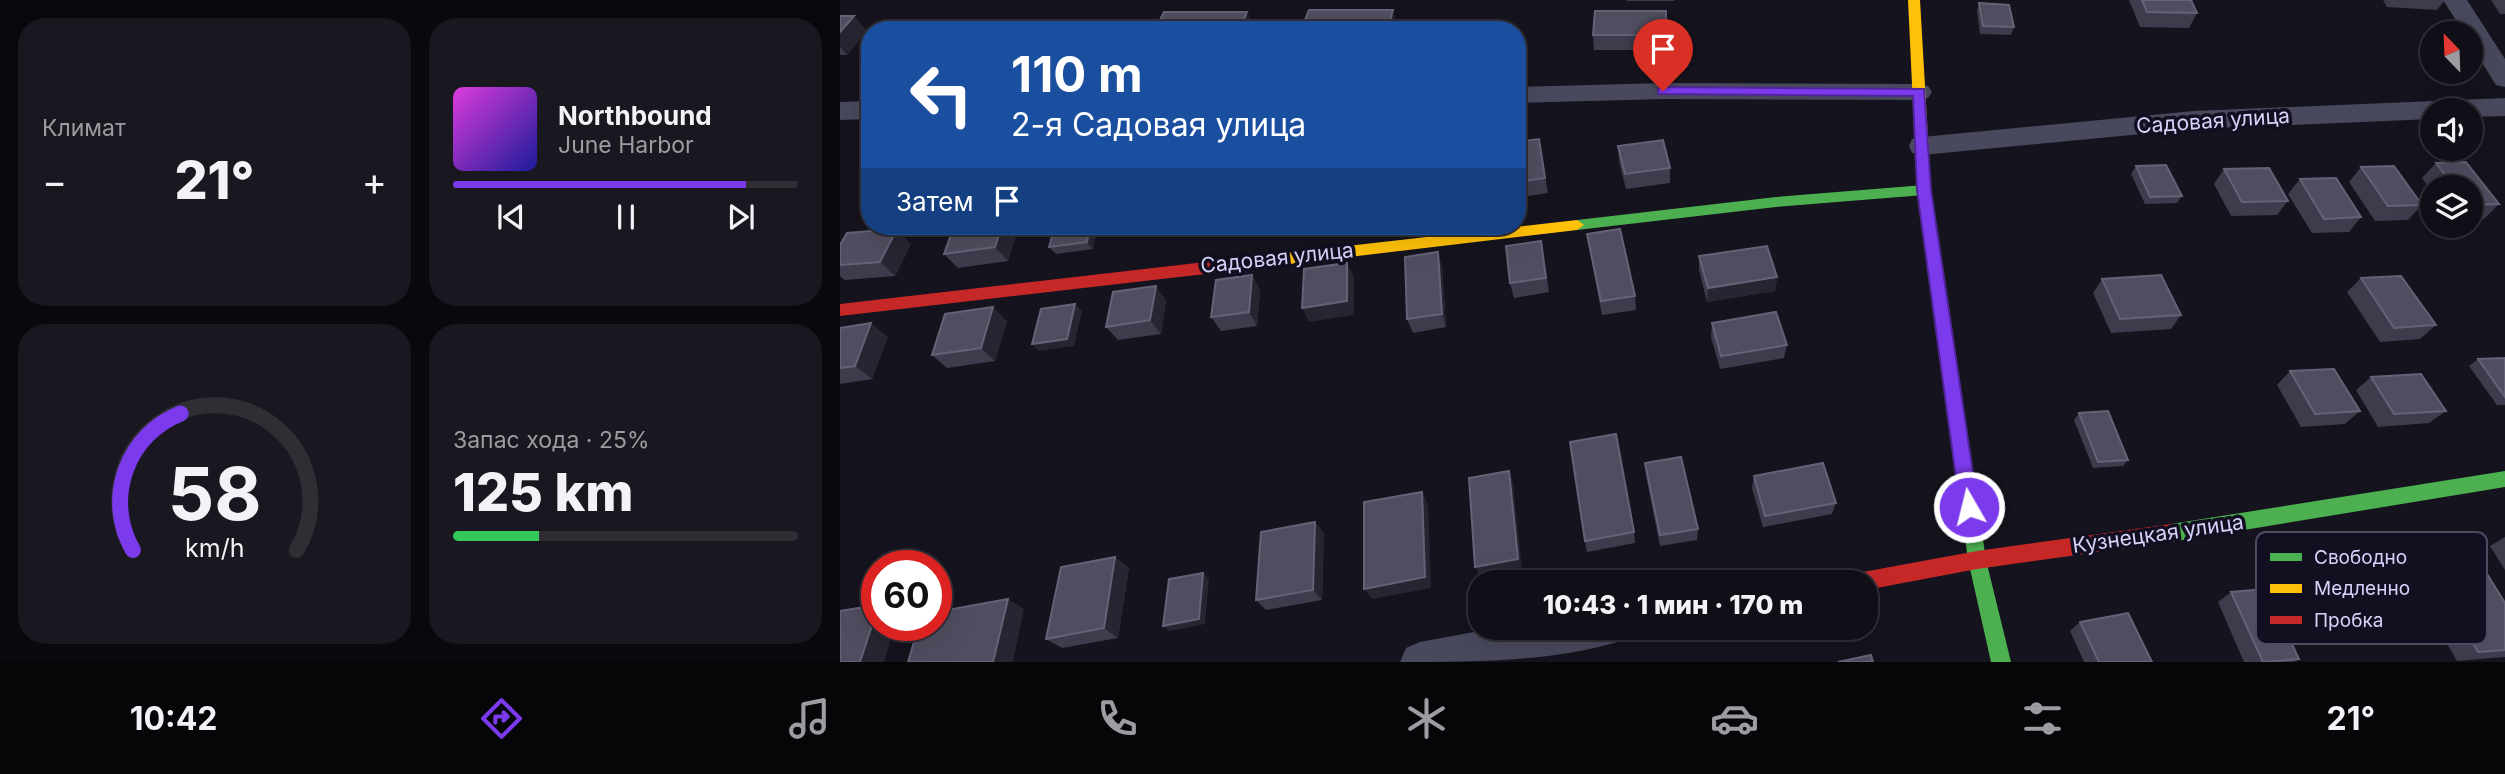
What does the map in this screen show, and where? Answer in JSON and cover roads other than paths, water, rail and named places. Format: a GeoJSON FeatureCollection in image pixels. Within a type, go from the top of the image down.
{"type":"FeatureCollection","features":[{"type":"Feature","properties":{"kind":"street"},"geometry":{"type":"LineString","coordinates":[[1914,0],[1924,190],[1977,560],[2001,662]]}},
{"type":"Feature","properties":{"kind":"street"},"geometry":{"type":"LineString","coordinates":[[2455,0],[2505,79]]}},
{"type":"Feature","properties":{"kind":"street"},"geometry":{"type":"LineString","coordinates":[[1526,94],[1663,91],[1920,102]]}},
{"type":"Feature","properties":{"kind":"street","name":"Садовая улица"},"geometry":{"type":"LineString","coordinates":[[1922,146],[2194,120],[2505,107]]}},
{"type":"Feature","properties":{"kind":"street"},"geometry":{"type":"LineString","coordinates":[[840,111],[861,110]]}},
{"type":"Feature","properties":{"kind":"street","name":"Садовая улица"},"geometry":{"type":"LineString","coordinates":[[1526,231],[1776,202],[1924,190]]}},
{"type":"Feature","properties":{"kind":"street","name":"Садовая улица"},"geometry":{"type":"LineString","coordinates":[[840,310],[1490,235]]}},
{"type":"Feature","properties":{"kind":"street","name":"Кузнецкая улица"},"geometry":{"type":"LineString","coordinates":[[1878,578],[1977,560],[2288,516],[2505,479]]}},
{"type":"Feature","properties":{"kind":"street"},"geometry":{"type":"LineString","coordinates":[[1420,662],[1539,640]]}}]}
